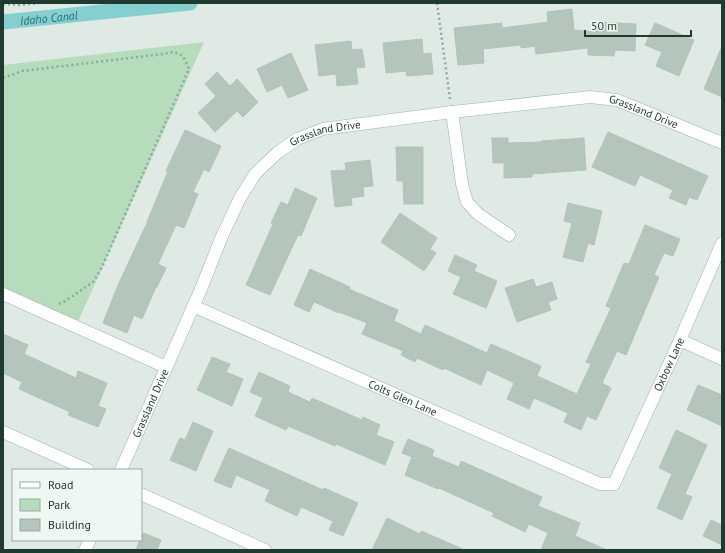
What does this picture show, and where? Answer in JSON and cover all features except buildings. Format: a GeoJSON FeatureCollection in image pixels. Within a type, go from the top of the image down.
{"type":"FeatureCollection","features":[{"type":"Feature","properties":{"kind":"street","name":"Grassland Drive"},"geometry":{"type":"LineString","coordinates":[[121,469],[222,236],[240,198],[255,174],[277,153],[297,139],[322,130],[452,112],[590,97],[617,100],[722,143]]}},
{"type":"Feature","properties":{"kind":"street"},"geometry":{"type":"LineString","coordinates":[[452,112],[462,184],[467,202],[478,214],[509,234]]}},
{"type":"Feature","properties":{"kind":"street","name":"Oxbow Lane"},"geometry":{"type":"LineString","coordinates":[[614,484],[680,340],[722,243]]}},
{"type":"Feature","properties":{"kind":"street"},"geometry":{"type":"LineString","coordinates":[[3,294],[166,367]]}},
{"type":"Feature","properties":{"kind":"street","name":"Colts Glen Lane"},"geometry":{"type":"LineString","coordinates":[[193,306],[600,484],[614,484]]}},
{"type":"Feature","properties":{"kind":"street"},"geometry":{"type":"LineString","coordinates":[[680,340],[722,359]]}},
{"type":"Feature","properties":{"kind":"street"},"geometry":{"type":"LineString","coordinates":[[3,432],[86,469]]}},
{"type":"Feature","properties":{"kind":"street"},"geometry":{"type":"LineString","coordinates":[[142,494],[266,550]]}},
{"type":"Feature","properties":{"kind":"street"},"geometry":{"type":"LineString","coordinates":[[85,550],[90,541]]}},
{"type":"Feature","properties":{"kind":"path"},"geometry":{"type":"LineString","coordinates":[[3,4],[21,5],[39,3]]}},
{"type":"Feature","properties":{"kind":"path"},"geometry":{"type":"LineString","coordinates":[[437,3],[452,112]]}},
{"type":"Feature","properties":{"kind":"path"},"geometry":{"type":"LineString","coordinates":[[3,78],[22,71],[174,52],[184,56],[189,69],[105,260],[93,282],[67,300],[42,311]]}},
{"type":"Feature","properties":{"kind":"green space"},"geometry":{"type":"Polygon","coordinates":[[[204,42],[76,326],[3,294],[3,65],[204,42]]]}},
{"type":"Feature","properties":{"kind":"waterway","name":"Idaho Canal"},"geometry":{"type":"LineString","coordinates":[[3,22],[190,3]]}}]}
